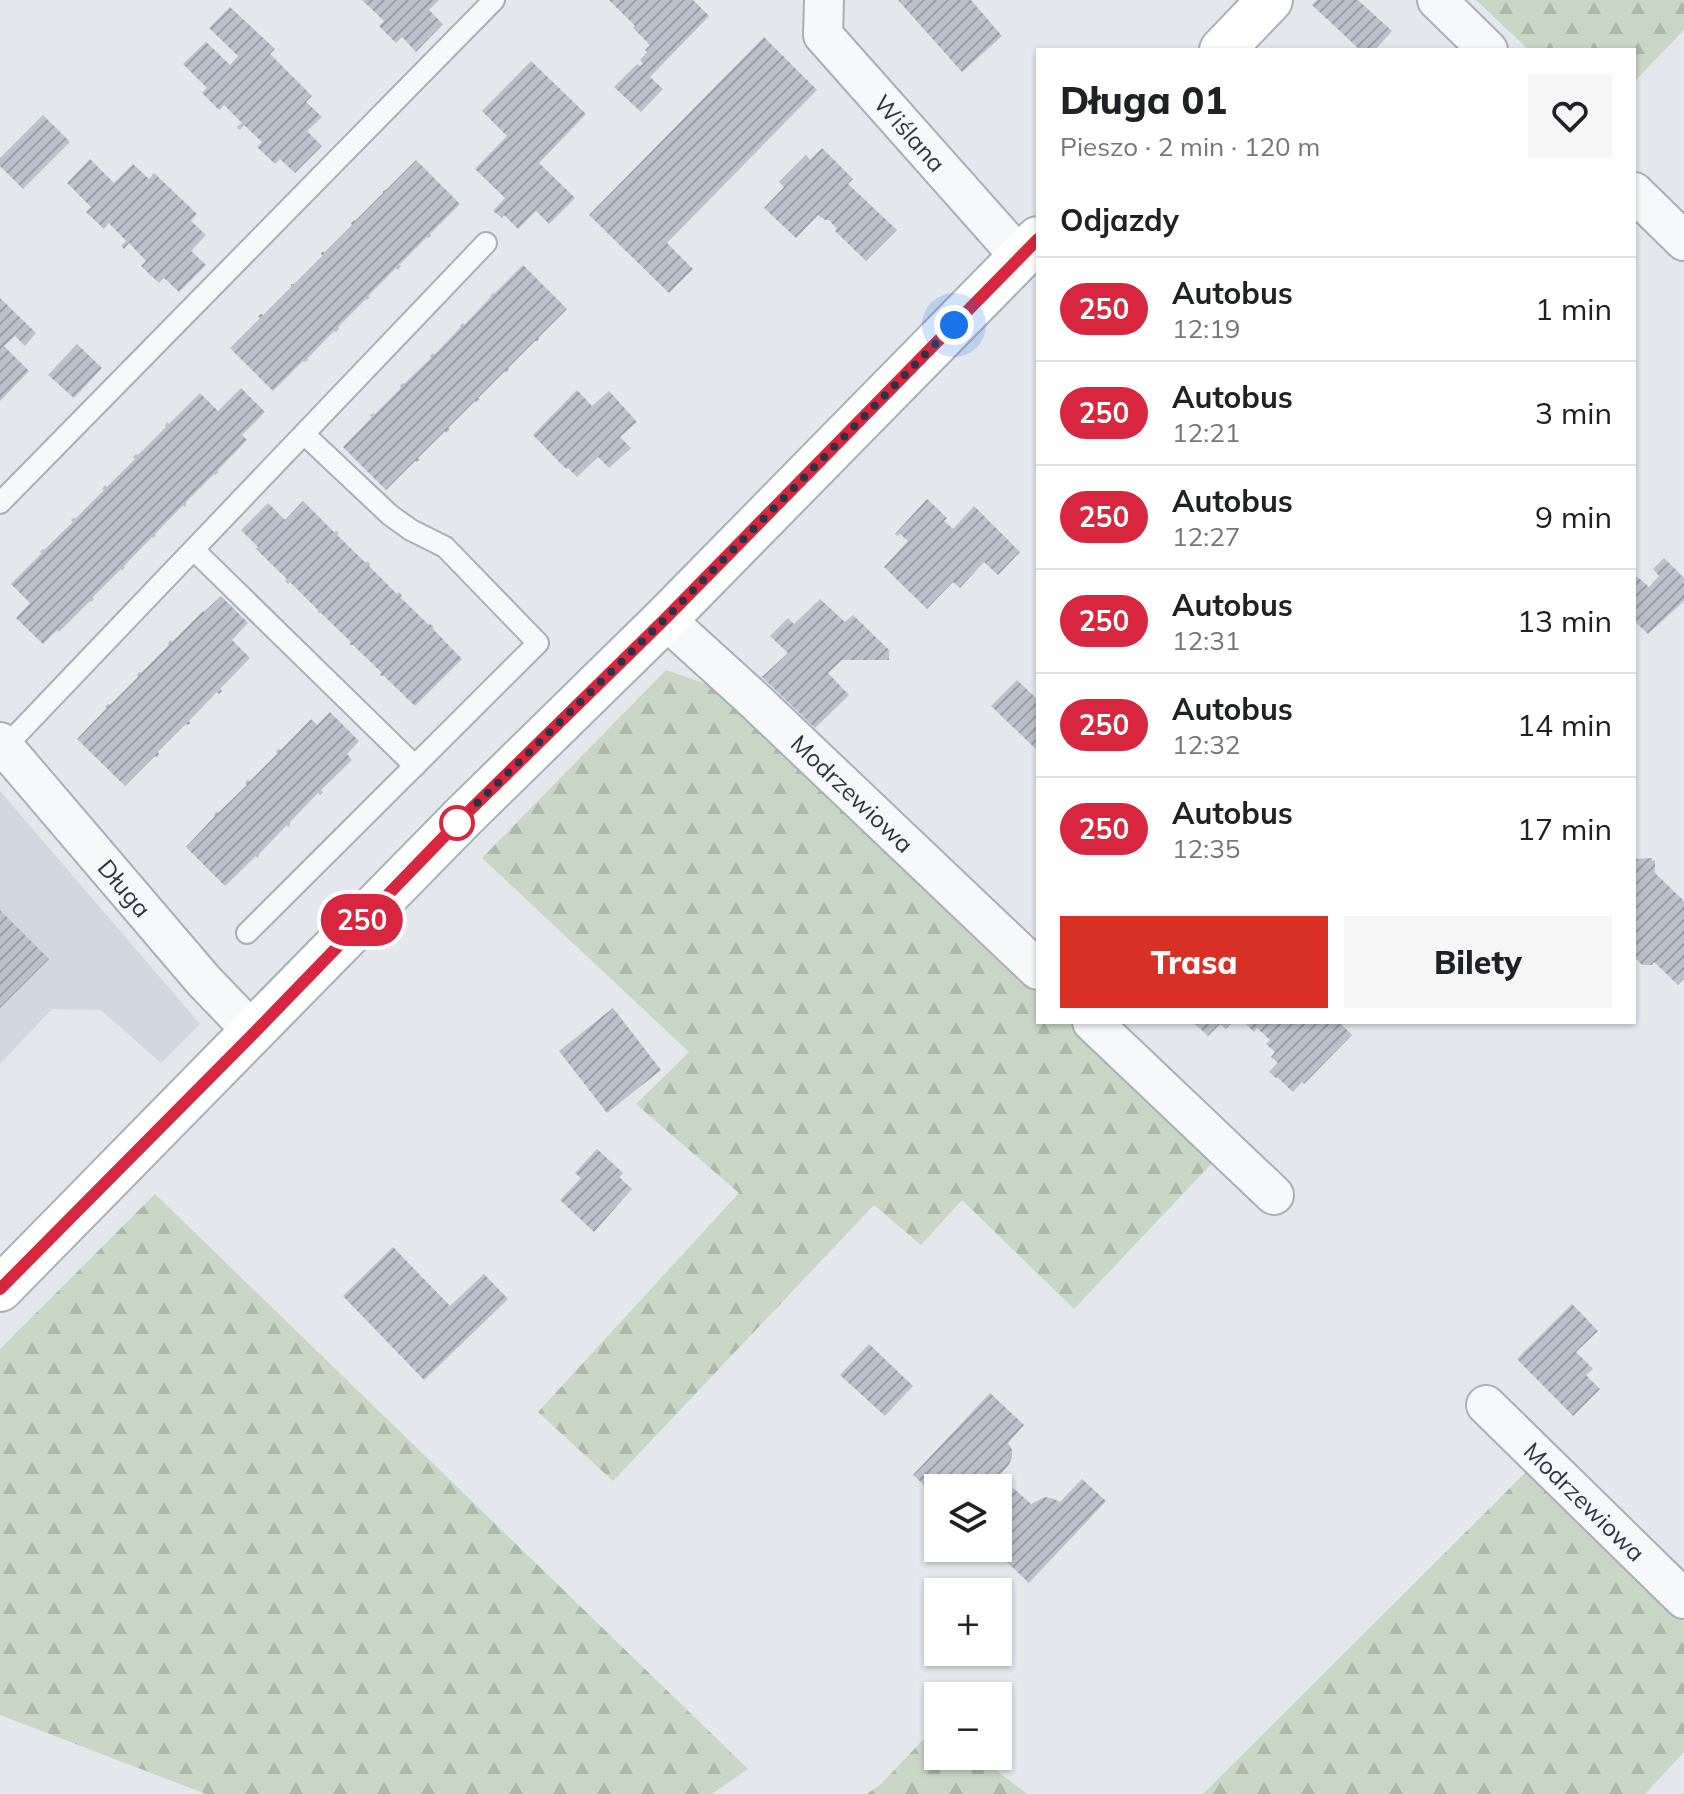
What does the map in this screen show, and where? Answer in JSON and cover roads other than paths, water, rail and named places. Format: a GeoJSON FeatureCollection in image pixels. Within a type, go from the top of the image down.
{"type":"FeatureCollection","features":[{"type":"Feature","properties":{"kind":"main road"},"geometry":{"type":"LineString","coordinates":[[1224,48],[1270,0]]}},
{"type":"Feature","properties":{"kind":"main road","name":"Wiślana"},"geometry":{"type":"LineString","coordinates":[[0,1289],[464,816],[665,619],[1029,248]]}},
{"type":"Feature","properties":{"kind":"street","name":"Wiślana"},"geometry":{"type":"LineString","coordinates":[[824,0],[823,35],[1029,248]]}},
{"type":"Feature","properties":{"kind":"street"},"geometry":{"type":"LineString","coordinates":[[1437,0],[1486,48]]}},
{"type":"Feature","properties":{"kind":"street"},"geometry":{"type":"LineString","coordinates":[[1636,194],[1684,241]]}},
{"type":"Feature","properties":{"kind":"street","name":"Modrzewiowa"},"geometry":{"type":"LineString","coordinates":[[665,619],[1036,968]]}},
{"type":"Feature","properties":{"kind":"street","name":"Długa"},"geometry":{"type":"LineString","coordinates":[[2,744],[204,981],[254,1033]]}},
{"type":"Feature","properties":{"kind":"street"},"geometry":{"type":"LineString","coordinates":[[1094,1024],[1274,1195]]}},
{"type":"Feature","properties":{"kind":"street","name":"Modrzewiowa"},"geometry":{"type":"LineString","coordinates":[[1486,1405],[1684,1599]]}},
{"type":"Feature","properties":{"kind":"lane"},"geometry":{"type":"LineString","coordinates":[[0,503],[494,0]]}},
{"type":"Feature","properties":{"kind":"lane"},"geometry":{"type":"LineString","coordinates":[[2,744],[194,550],[486,243]]}},
{"type":"Feature","properties":{"kind":"lane"},"geometry":{"type":"LineString","coordinates":[[247,933],[538,643],[445,547],[399,522],[304,434]]}},
{"type":"Feature","properties":{"kind":"lane"},"geometry":{"type":"LineString","coordinates":[[194,550],[415,766]]}}]}
